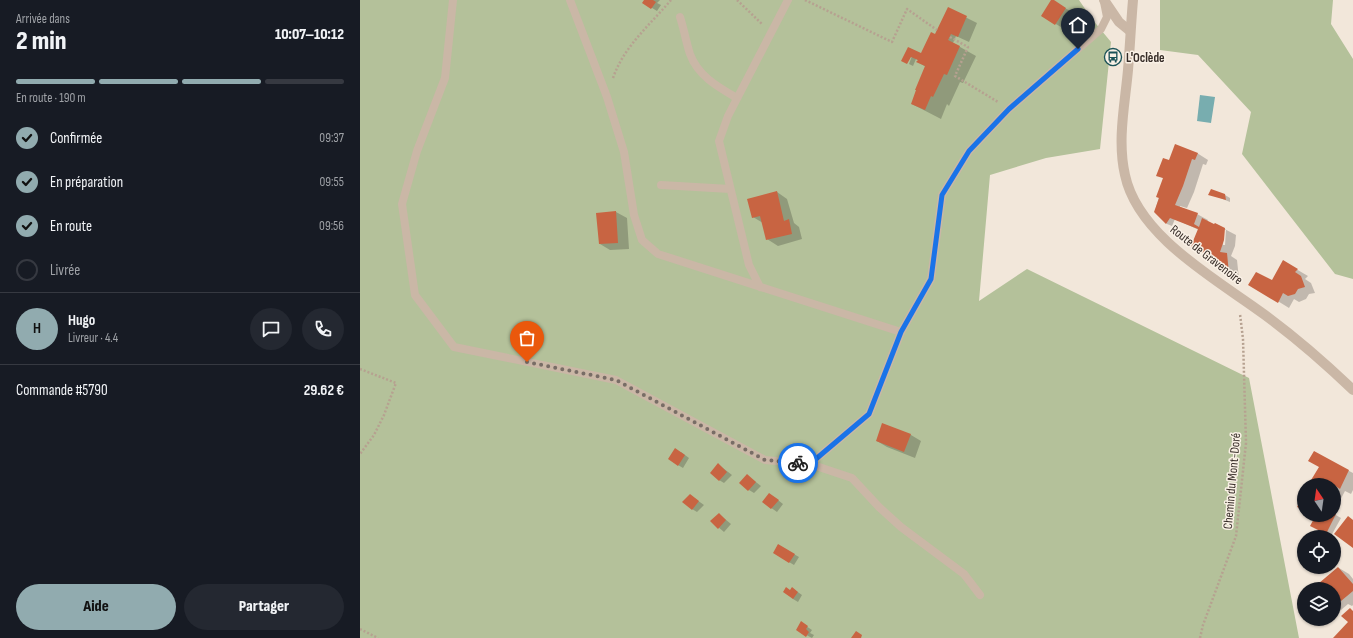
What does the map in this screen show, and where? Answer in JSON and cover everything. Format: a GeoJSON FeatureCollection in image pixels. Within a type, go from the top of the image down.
{"type":"FeatureCollection","features":[{"type":"Feature","properties":{"kind":"street"},"geometry":{"type":"LineString","coordinates":[[1104,0],[1119,22],[1130,31]]}},
{"type":"Feature","properties":{"kind":"street","name":"Route de Gravenoire"},"geometry":{"type":"LineString","coordinates":[[1132,0],[1121,141],[1128,187],[1141,211],[1164,239],[1214,280],[1267,317],[1330,368],[1353,390]]}},
{"type":"Feature","properties":{"kind":"lane"},"geometry":{"type":"LineString","coordinates":[[453,0],[445,78],[417,151],[402,204],[415,295],[454,347],[616,380],[765,460],[810,464],[852,478],[879,507],[901,527],[964,574],[980,595]]}},
{"type":"Feature","properties":{"kind":"lane"},"geometry":{"type":"LineString","coordinates":[[570,0],[607,97],[624,152],[634,215],[642,240],[658,254],[901,332]]}},
{"type":"Feature","properties":{"kind":"lane"},"geometry":{"type":"LineString","coordinates":[[760,287],[749,265],[719,141],[728,116],[788,0]]}},
{"type":"Feature","properties":{"kind":"lane"},"geometry":{"type":"LineString","coordinates":[[810,464],[869,414],[901,332],[931,279],[942,195],[969,151],[1009,109],[1101,29],[1107,17],[1104,0]]}},
{"type":"Feature","properties":{"kind":"lane"},"geometry":{"type":"LineString","coordinates":[[680,17],[690,54],[698,70],[713,83],[738,98]]}},
{"type":"Feature","properties":{"kind":"lane"},"geometry":{"type":"LineString","coordinates":[[661,185],[730,190]]}},
{"type":"Feature","properties":{"kind":"path"},"geometry":{"type":"LineString","coordinates":[[607,97],[617,66],[639,34],[671,0]]}},
{"type":"Feature","properties":{"kind":"path"},"geometry":{"type":"LineString","coordinates":[[737,0],[771,32]]}},
{"type":"Feature","properties":{"kind":"path"},"geometry":{"type":"LineString","coordinates":[[805,0],[892,42],[907,9],[937,30]]}},
{"type":"Feature","properties":{"kind":"path"},"geometry":{"type":"LineString","coordinates":[[950,37],[968,47],[955,76],[1009,109]]}},
{"type":"Feature","properties":{"kind":"path","name":"Chemin du Mont-Doré"},"geometry":{"type":"LineString","coordinates":[[1200,638],[1203,625],[1236,536],[1237,528],[1246,443],[1242,339],[1238,296]]}},
{"type":"Feature","properties":{"kind":"path"},"geometry":{"type":"LineString","coordinates":[[360,368],[396,383],[384,415],[374,435],[360,454]]}},
{"type":"Feature","properties":{"kind":"path"},"geometry":{"type":"LineString","coordinates":[[360,629],[378,638]]}},
{"type":"Feature","properties":{"kind":"green space"},"geometry":{"type":"Polygon","coordinates":[[[360,0],[1079,0],[1111,42],[1100,149],[1046,158],[990,175],[979,301],[1027,269],[1249,378],[1299,638],[360,638],[360,0]]]}},
{"type":"Feature","properties":{"kind":"green space"},"geometry":{"type":"Polygon","coordinates":[[[1160,0],[1333,0],[1331,24],[1353,59],[1353,279],[1335,274],[1242,154],[1251,112],[1198,55],[1160,50],[1160,0]]]}},
{"type":"Feature","properties":{"kind":"water"},"geometry":{"type":"Polygon","coordinates":[[[1200,95],[1215,97],[1211,123],[1197,121],[1200,95]]]}},
{"type":"Feature","properties":{"kind":"building"},"geometry":{"type":"Polygon","coordinates":[[[644,0],[653,0],[656,2],[651,9],[642,3],[644,0]]]}},
{"type":"Feature","properties":{"kind":"building"},"geometry":{"type":"Polygon","coordinates":[[[1051,0],[1054,0],[1066,8],[1055,25],[1041,16],[1051,0]]]}},
{"type":"Feature","properties":{"kind":"building"},"geometry":{"type":"Polygon","coordinates":[[[948,7],[967,16],[958,37],[951,34],[948,40],[960,46],[947,75],[944,74],[933,97],[931,96],[925,110],[911,104],[925,66],[916,62],[918,60],[911,57],[907,64],[901,61],[908,47],[921,53],[931,32],[935,34],[948,7]]]}},
{"type":"Feature","properties":{"kind":"building"},"geometry":{"type":"Polygon","coordinates":[[[1175,144],[1198,153],[1195,160],[1192,159],[1175,205],[1198,213],[1194,224],[1199,227],[1202,218],[1225,228],[1224,240],[1220,252],[1227,253],[1229,274],[1225,273],[1202,256],[1204,253],[1191,246],[1198,229],[1170,218],[1166,224],[1154,212],[1159,198],[1156,197],[1163,178],[1156,176],[1163,158],[1169,160],[1175,144]]]}},
{"type":"Feature","properties":{"kind":"building"},"geometry":{"type":"Polygon","coordinates":[[[1211,189],[1225,194],[1226,200],[1208,195],[1211,189]]]}},
{"type":"Feature","properties":{"kind":"building"},"geometry":{"type":"Polygon","coordinates":[[[777,191],[784,221],[789,219],[792,234],[766,240],[760,216],[752,218],[747,199],[777,191]]]}},
{"type":"Feature","properties":{"kind":"building"},"geometry":{"type":"Polygon","coordinates":[[[616,211],[618,243],[599,244],[596,213],[616,211]]]}},
{"type":"Feature","properties":{"kind":"building"},"geometry":{"type":"Polygon","coordinates":[[[1283,260],[1298,269],[1295,272],[1301,276],[1305,287],[1298,289],[1295,294],[1288,296],[1283,293],[1278,303],[1248,285],[1256,272],[1272,280],[1283,260]]]}},
{"type":"Feature","properties":{"kind":"building"},"geometry":{"type":"Polygon","coordinates":[[[882,423],[911,434],[904,452],[876,441],[882,423]]]}},
{"type":"Feature","properties":{"kind":"building"},"geometry":{"type":"Polygon","coordinates":[[[675,448],[685,455],[678,466],[668,459],[675,448]]]}},
{"type":"Feature","properties":{"kind":"building"},"geometry":{"type":"Polygon","coordinates":[[[1314,451],[1349,470],[1341,487],[1341,478],[1312,478],[1319,467],[1308,461],[1314,451]]]}},
{"type":"Feature","properties":{"kind":"building"},"geometry":{"type":"Polygon","coordinates":[[[718,463],[727,472],[719,481],[710,473],[718,463]]]}},
{"type":"Feature","properties":{"kind":"building"},"geometry":{"type":"Polygon","coordinates":[[[747,474],[756,482],[748,491],[739,483],[747,474]]]}},
{"type":"Feature","properties":{"kind":"building"},"geometry":{"type":"Polygon","coordinates":[[[769,493],[779,500],[771,509],[762,502],[769,493]]]}},
{"type":"Feature","properties":{"kind":"building"},"geometry":{"type":"Polygon","coordinates":[[[690,494],[699,501],[692,510],[682,502],[690,494]]]}},
{"type":"Feature","properties":{"kind":"building"},"geometry":{"type":"Polygon","coordinates":[[[719,513],[726,520],[718,529],[710,521],[719,513]]]}},
{"type":"Feature","properties":{"kind":"building"},"geometry":{"type":"Polygon","coordinates":[[[1348,516],[1353,520],[1353,548],[1341,539],[1341,530],[1337,530],[1348,516]]]}},
{"type":"Feature","properties":{"kind":"building"},"geometry":{"type":"Polygon","coordinates":[[[1312,522],[1332,522],[1328,530],[1318,530],[1310,526],[1312,522]]]}},
{"type":"Feature","properties":{"kind":"building"},"geometry":{"type":"Polygon","coordinates":[[[778,544],[795,554],[789,563],[773,553],[778,544]]]}},
{"type":"Feature","properties":{"kind":"building"},"geometry":{"type":"Polygon","coordinates":[[[1341,570],[1353,584],[1353,591],[1341,601],[1341,582],[1320,582],[1330,574],[1341,574],[1341,570]]]}},
{"type":"Feature","properties":{"kind":"building"},"geometry":{"type":"Polygon","coordinates":[[[786,587],[790,590],[792,587],[798,592],[793,599],[783,592],[786,587]]]}},
{"type":"Feature","properties":{"kind":"building"},"geometry":{"type":"Polygon","coordinates":[[[1350,608],[1353,611],[1353,638],[1333,638],[1348,622],[1341,616],[1350,608]]]}},
{"type":"Feature","properties":{"kind":"building"},"geometry":{"type":"Polygon","coordinates":[[[801,621],[808,626],[806,629],[809,632],[806,637],[796,630],[801,621]]]}},
{"type":"Feature","properties":{"kind":"building"},"geometry":{"type":"Polygon","coordinates":[[[856,631],[862,635],[861,638],[851,638],[856,631]]]}},
{"type":"Feature","properties":{"kind":"way so far"},"geometry":{"type":"LineString","coordinates":[[527,362],[616,380],[765,460],[798,463]]}},
{"type":"Feature","properties":{"kind":"place","name":"L'Oclède"},"geometry":{"type":"Point","coordinates":[1113,57]}},
{"type":"Feature","properties":{"kind":"route"},"geometry":{"type":"LineString","coordinates":[[798,463],[810,464],[869,414],[901,332],[931,279],[942,195],[969,151],[1009,109],[1078,49]]}}]}
